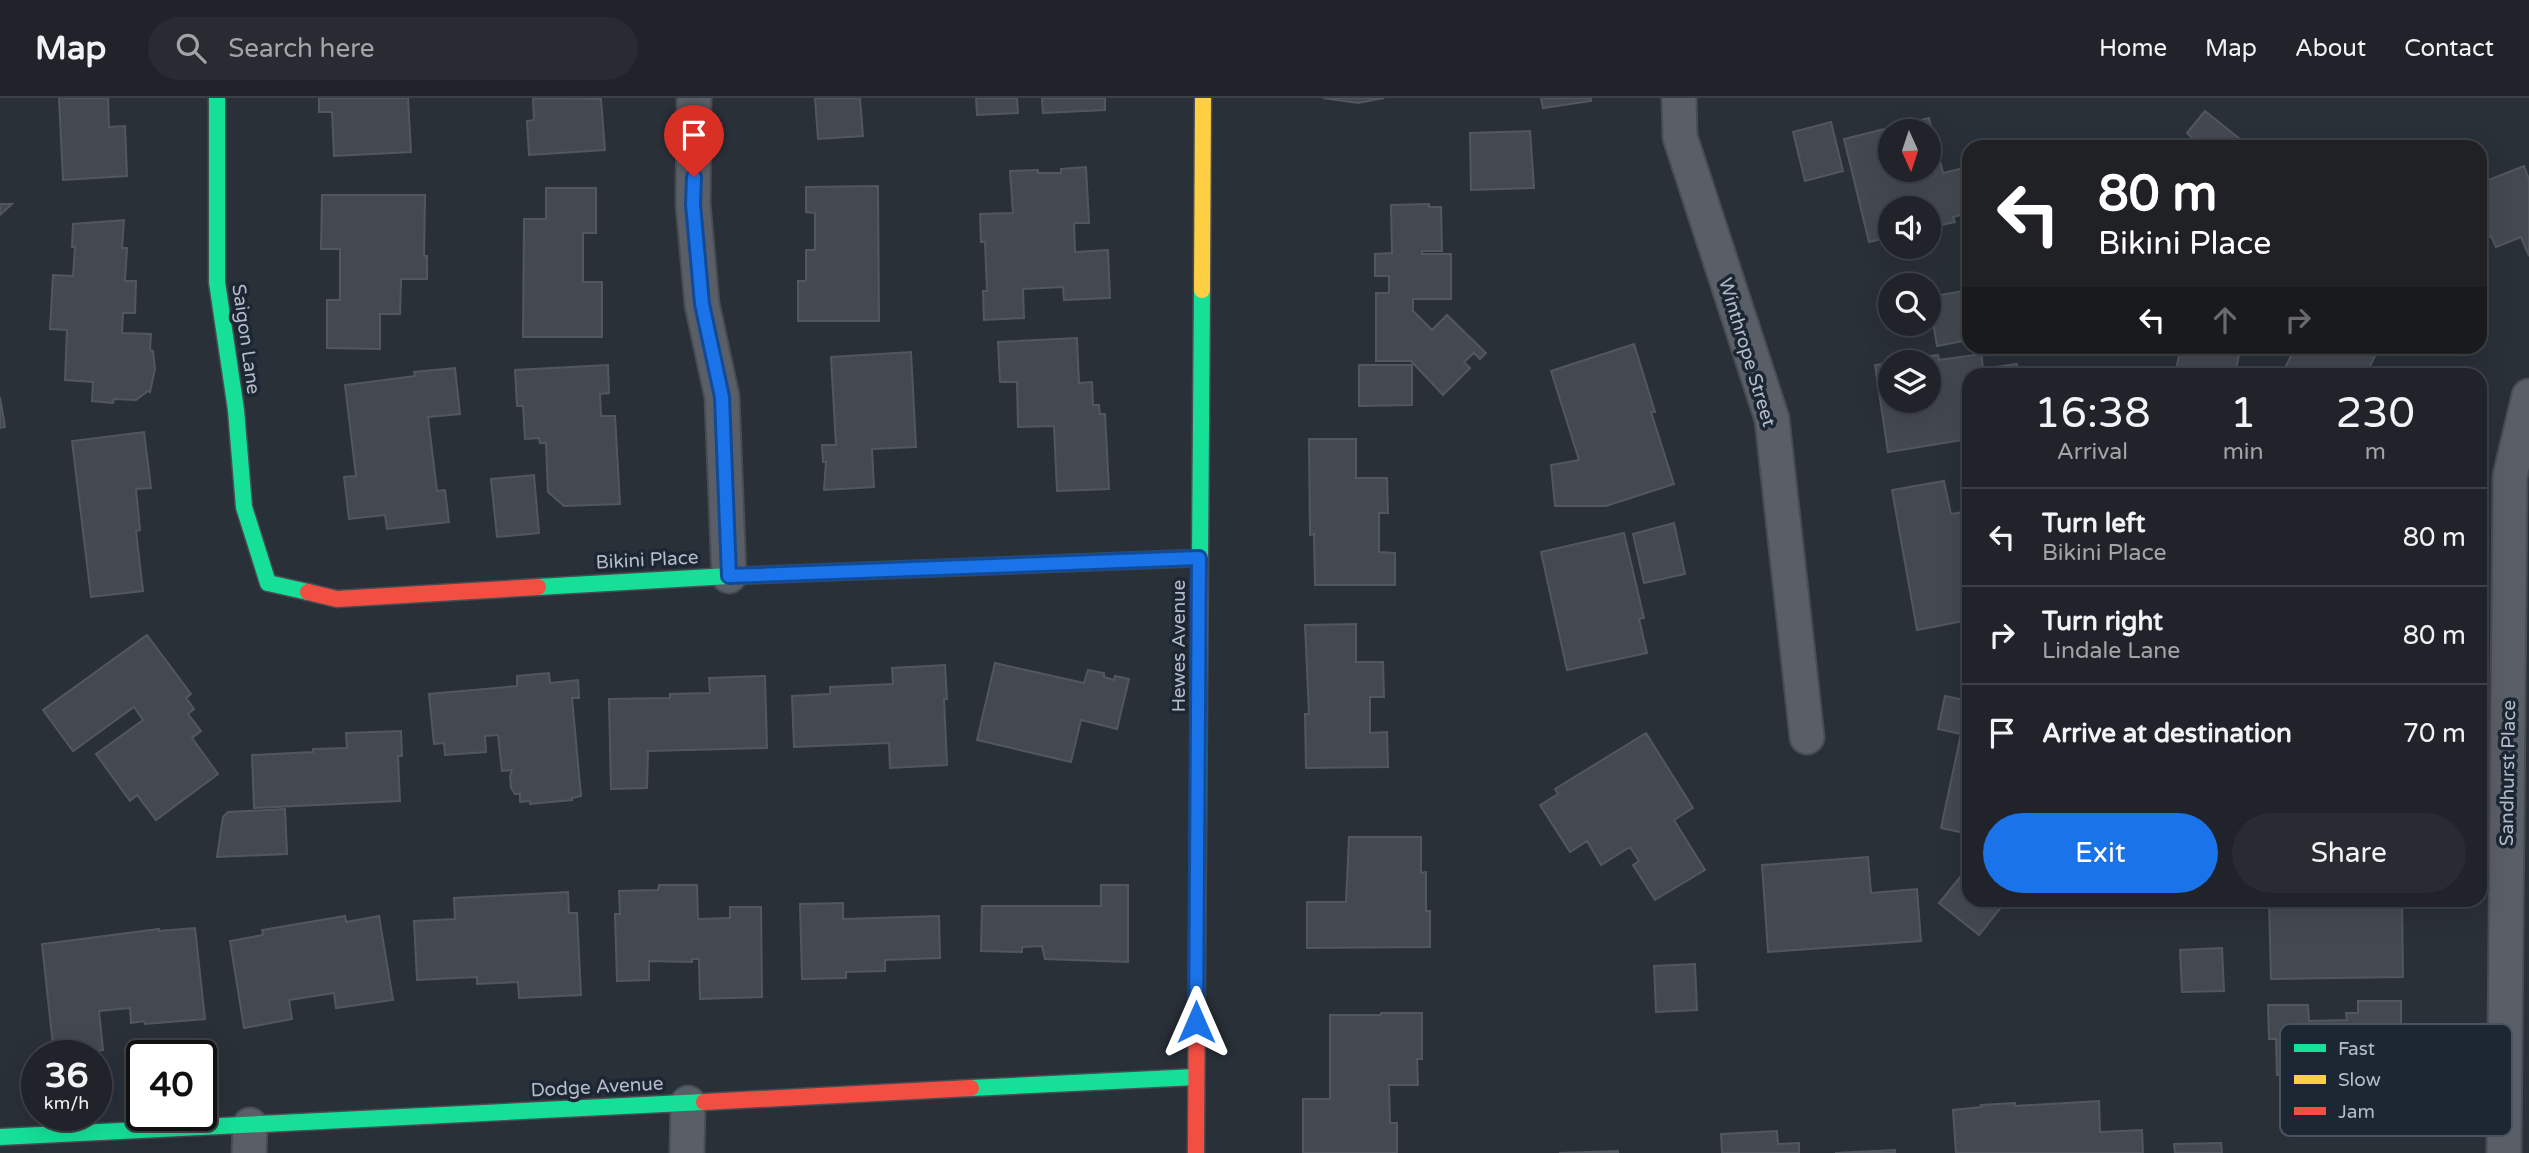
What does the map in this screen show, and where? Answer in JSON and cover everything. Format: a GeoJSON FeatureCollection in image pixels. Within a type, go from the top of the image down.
{"type":"FeatureCollection","features":[{"type":"Feature","properties":{"kind":"street","name":"Saigon Lane"},"geometry":{"type":"LineString","coordinates":[[218,98],[217,282],[236,410],[244,507],[268,583]]}},
{"type":"Feature","properties":{"kind":"street"},"geometry":{"type":"LineString","coordinates":[[694,98],[693,204],[702,304],[722,397],[729,576]]}},
{"type":"Feature","properties":{"kind":"street","name":"Hewes Avenue"},"geometry":{"type":"LineString","coordinates":[[1196,1153],[1203,98]]}},
{"type":"Feature","properties":{"kind":"street","name":"Winthrope Street"},"geometry":{"type":"LineString","coordinates":[[1679,98],[1680,137],[1772,419],[1807,737]]}},
{"type":"Feature","properties":{"kind":"street","name":"Sandhurst Place"},"geometry":{"type":"LineString","coordinates":[[2505,1024],[2510,476],[2529,396]]}},
{"type":"Feature","properties":{"kind":"street","name":"Bikini Place"},"geometry":{"type":"LineString","coordinates":[[268,583],[337,599],[729,576],[1199,558]]}},
{"type":"Feature","properties":{"kind":"street","name":"Dodge Avenue"},"geometry":{"type":"LineString","coordinates":[[0,1137],[250,1139],[688,1103],[1196,1077]]}},
{"type":"Feature","properties":{"kind":"street"},"geometry":{"type":"LineString","coordinates":[[687,1153],[688,1103]]}},
{"type":"Feature","properties":{"kind":"building"},"geometry":{"type":"Polygon","coordinates":[[[59,98],[108,98],[109,127],[125,126],[127,176],[63,180],[59,98]]]}},
{"type":"Feature","properties":{"kind":"building"},"geometry":{"type":"Polygon","coordinates":[[[319,98],[408,98],[411,152],[334,156],[332,112],[319,112],[319,98]]]}},
{"type":"Feature","properties":{"kind":"building"},"geometry":{"type":"Polygon","coordinates":[[[533,98],[601,99],[605,150],[529,155],[527,121],[534,120],[533,98]]]}},
{"type":"Feature","properties":{"kind":"building"},"geometry":{"type":"Polygon","coordinates":[[[815,98],[860,98],[863,136],[818,139],[815,98]]]}},
{"type":"Feature","properties":{"kind":"building"},"geometry":{"type":"Polygon","coordinates":[[[976,98],[1017,98],[1018,113],[977,115],[976,98]]]}},
{"type":"Feature","properties":{"kind":"building"},"geometry":{"type":"Polygon","coordinates":[[[1042,98],[1105,98],[1105,110],[1043,113],[1042,98]]]}},
{"type":"Feature","properties":{"kind":"building"},"geometry":{"type":"Polygon","coordinates":[[[1323,98],[1384,98],[1358,103],[1323,98]]]}},
{"type":"Feature","properties":{"kind":"building"},"geometry":{"type":"Polygon","coordinates":[[[1541,98],[1591,98],[1591,101],[1543,108],[1541,98]]]}},
{"type":"Feature","properties":{"kind":"building"},"geometry":{"type":"Polygon","coordinates":[[[2205,111],[2241,140],[2194,140],[2187,133],[2205,111]]]}},
{"type":"Feature","properties":{"kind":"building"},"geometry":{"type":"Polygon","coordinates":[[[1831,122],[1843,171],[1805,181],[1793,132],[1831,122]]]}},
{"type":"Feature","properties":{"kind":"building"},"geometry":{"type":"Polygon","coordinates":[[[1530,131],[1534,188],[1471,190],[1470,133],[1530,131]]]}},
{"type":"Feature","properties":{"kind":"building"},"geometry":{"type":"Polygon","coordinates":[[[1878,131],[1878,182],[1941,182],[1941,165],[1943,173],[1962,168],[1962,215],[1953,217],[1955,222],[1941,225],[1941,196],[1878,196],[1878,240],[1869,242],[1844,139],[1878,131]]]}},
{"type":"Feature","properties":{"kind":"building"},"geometry":{"type":"Polygon","coordinates":[[[2524,166],[2529,179],[2529,256],[2521,237],[2496,247],[2491,236],[2487,237],[2487,181],[2524,166]]]}},
{"type":"Feature","properties":{"kind":"building"},"geometry":{"type":"Polygon","coordinates":[[[1086,167],[1089,223],[1074,223],[1075,252],[1108,250],[1110,298],[1064,300],[1063,287],[1023,289],[1024,318],[984,320],[983,291],[987,291],[985,242],[981,242],[980,214],[1013,213],[1010,171],[1061,173],[1061,169],[1086,167]]]}},
{"type":"Feature","properties":{"kind":"building"},"geometry":{"type":"Polygon","coordinates":[[[878,186],[879,321],[798,321],[798,281],[806,281],[806,250],[815,250],[815,213],[806,212],[806,187],[878,186]]]}},
{"type":"Feature","properties":{"kind":"building"},"geometry":{"type":"Polygon","coordinates":[[[546,188],[596,188],[596,233],[583,233],[583,282],[602,282],[602,337],[523,337],[524,219],[546,219],[546,188]]]}},
{"type":"Feature","properties":{"kind":"building"},"geometry":{"type":"Polygon","coordinates":[[[322,195],[425,195],[424,256],[427,256],[427,279],[401,279],[400,314],[380,314],[380,349],[327,348],[327,300],[340,300],[340,249],[321,249],[322,195]]]}},
{"type":"Feature","properties":{"kind":"building"},"geometry":{"type":"Polygon","coordinates":[[[0,204],[12,204],[0,215],[0,204]]]}},
{"type":"Feature","properties":{"kind":"building"},"geometry":{"type":"Polygon","coordinates":[[[1429,204],[1429,207],[1441,207],[1442,251],[1422,251],[1422,254],[1451,254],[1451,299],[1413,299],[1413,311],[1432,330],[1447,315],[1486,353],[1480,359],[1474,353],[1464,362],[1470,368],[1443,395],[1411,361],[1376,361],[1376,293],[1389,293],[1389,276],[1375,276],[1375,254],[1392,253],[1391,205],[1429,204]]]}},
{"type":"Feature","properties":{"kind":"building"},"geometry":{"type":"Polygon","coordinates":[[[124,220],[122,248],[127,248],[125,281],[136,281],[135,313],[123,313],[122,333],[151,334],[150,350],[153,351],[155,369],[150,392],[136,400],[114,399],[113,403],[92,401],[93,382],[65,380],[67,330],[50,329],[53,275],[73,276],[73,224],[124,220]]]}},
{"type":"Feature","properties":{"kind":"building"},"geometry":{"type":"Polygon","coordinates":[[[1962,291],[1962,341],[1937,346],[1935,336],[1941,336],[1941,295],[1962,291]]]}},
{"type":"Feature","properties":{"kind":"building"},"geometry":{"type":"Polygon","coordinates":[[[1077,338],[1079,383],[1092,382],[1093,405],[1099,405],[1100,414],[1105,414],[1109,489],[1057,491],[1054,426],[1018,427],[1017,382],[1000,382],[998,342],[1077,338]]]}},
{"type":"Feature","properties":{"kind":"building"},"geometry":{"type":"Polygon","coordinates":[[[1634,344],[1655,412],[1651,412],[1674,484],[1606,506],[1555,506],[1551,465],[1579,460],[1551,371],[1634,344]]]}},
{"type":"Feature","properties":{"kind":"building"},"geometry":{"type":"Polygon","coordinates":[[[911,352],[916,447],[872,449],[874,487],[824,490],[826,462],[823,462],[822,445],[836,445],[831,357],[911,352]]]}},
{"type":"Feature","properties":{"kind":"building"},"geometry":{"type":"Polygon","coordinates":[[[1982,354],[1983,368],[1962,368],[1962,440],[1888,452],[1882,413],[1941,413],[1941,360],[1982,354]]]}},
{"type":"Feature","properties":{"kind":"building"},"geometry":{"type":"Polygon","coordinates":[[[2179,354],[2239,354],[2236,368],[2176,368],[2179,354]]]}},
{"type":"Feature","properties":{"kind":"building"},"geometry":{"type":"Polygon","coordinates":[[[2292,354],[2376,354],[2369,368],[2286,366],[2292,354]]]}},
{"type":"Feature","properties":{"kind":"building"},"geometry":{"type":"Polygon","coordinates":[[[2017,364],[2018,368],[1990,368],[2017,364]]]}},
{"type":"Feature","properties":{"kind":"building"},"geometry":{"type":"Polygon","coordinates":[[[608,365],[609,393],[600,394],[601,416],[615,416],[620,504],[564,506],[548,492],[546,443],[540,443],[539,438],[525,439],[523,406],[517,406],[515,370],[608,365]]]}},
{"type":"Feature","properties":{"kind":"building"},"geometry":{"type":"Polygon","coordinates":[[[1359,365],[1412,365],[1412,405],[1359,406],[1359,365]]]}},
{"type":"Feature","properties":{"kind":"building"},"geometry":{"type":"Polygon","coordinates":[[[1875,365],[1878,365],[1878,385],[1875,365]]]}},
{"type":"Feature","properties":{"kind":"building"},"geometry":{"type":"Polygon","coordinates":[[[455,368],[460,414],[428,417],[437,491],[445,490],[449,522],[387,529],[385,515],[349,519],[344,477],[356,476],[345,385],[415,376],[414,372],[455,368]]]}},
{"type":"Feature","properties":{"kind":"building"},"geometry":{"type":"Polygon","coordinates":[[[0,397],[5,427],[0,428],[0,397]]]}},
{"type":"Feature","properties":{"kind":"building"},"geometry":{"type":"Polygon","coordinates":[[[144,432],[151,488],[136,489],[140,530],[136,531],[143,591],[91,597],[72,441],[144,432]]]}},
{"type":"Feature","properties":{"kind":"building"},"geometry":{"type":"Polygon","coordinates":[[[1309,439],[1356,439],[1356,478],[1387,478],[1388,513],[1379,513],[1379,552],[1395,553],[1395,585],[1315,585],[1314,534],[1310,535],[1309,439]]]}},
{"type":"Feature","properties":{"kind":"building"},"geometry":{"type":"Polygon","coordinates":[[[534,475],[539,533],[497,537],[491,479],[534,475]]]}},
{"type":"Feature","properties":{"kind":"building"},"geometry":{"type":"Polygon","coordinates":[[[1944,481],[1951,514],[1962,512],[1962,621],[1917,630],[1892,490],[1944,481]]]}},
{"type":"Feature","properties":{"kind":"building"},"geometry":{"type":"Polygon","coordinates":[[[1674,523],[1685,574],[1644,583],[1633,534],[1674,523]]]}},
{"type":"Feature","properties":{"kind":"building"},"geometry":{"type":"Polygon","coordinates":[[[1624,533],[1644,618],[1639,619],[1647,653],[1567,670],[1541,552],[1624,533]]]}},
{"type":"Feature","properties":{"kind":"building"},"geometry":{"type":"Polygon","coordinates":[[[1356,624],[1356,662],[1383,662],[1384,697],[1370,697],[1370,733],[1387,732],[1388,767],[1306,768],[1305,714],[1309,714],[1305,625],[1356,624]]]}},
{"type":"Feature","properties":{"kind":"building"},"geometry":{"type":"Polygon","coordinates":[[[147,635],[191,694],[186,698],[194,709],[188,714],[201,731],[192,738],[218,774],[156,820],[137,795],[130,801],[96,754],[143,720],[134,707],[73,751],[43,710],[147,635]]]}},
{"type":"Feature","properties":{"kind":"building"},"geometry":{"type":"Polygon","coordinates":[[[995,663],[1084,683],[1088,670],[1104,673],[1104,677],[1114,680],[1115,676],[1129,679],[1117,729],[1081,720],[1071,762],[977,740],[995,663]]]}},
{"type":"Feature","properties":{"kind":"building"},"geometry":{"type":"Polygon","coordinates":[[[945,665],[947,765],[890,768],[889,743],[794,747],[792,696],[830,694],[830,687],[893,684],[892,668],[945,665]]]}},
{"type":"Feature","properties":{"kind":"building"},"geometry":{"type":"Polygon","coordinates":[[[549,673],[550,683],[578,680],[579,698],[572,698],[581,796],[572,800],[530,804],[530,801],[520,802],[520,794],[515,794],[511,788],[512,770],[502,771],[498,735],[485,736],[486,752],[445,755],[444,743],[434,744],[429,694],[517,686],[517,676],[549,673]]]}},
{"type":"Feature","properties":{"kind":"building"},"geometry":{"type":"Polygon","coordinates":[[[765,676],[767,748],[648,751],[647,788],[611,789],[609,699],[670,698],[670,694],[710,693],[709,678],[765,676]]]}},
{"type":"Feature","properties":{"kind":"building"},"geometry":{"type":"Polygon","coordinates":[[[1945,696],[1962,700],[1962,832],[1941,828],[1961,734],[1938,729],[1945,696]]]}},
{"type":"Feature","properties":{"kind":"building"},"geometry":{"type":"Polygon","coordinates":[[[401,731],[402,756],[398,756],[400,801],[254,808],[252,755],[347,748],[346,733],[401,731]]]}},
{"type":"Feature","properties":{"kind":"building"},"geometry":{"type":"Polygon","coordinates":[[[1646,733],[1693,808],[1674,820],[1705,870],[1655,900],[1633,865],[1639,861],[1630,847],[1601,865],[1587,841],[1570,852],[1540,805],[1558,794],[1555,789],[1646,733]]]}},
{"type":"Feature","properties":{"kind":"building"},"geometry":{"type":"Polygon","coordinates":[[[285,809],[287,854],[217,857],[223,817],[228,812],[285,809]]]}},
{"type":"Feature","properties":{"kind":"building"},"geometry":{"type":"Polygon","coordinates":[[[1349,837],[1421,837],[1421,873],[1426,872],[1426,911],[1430,911],[1430,947],[1307,948],[1307,902],[1346,902],[1349,837]]]}},
{"type":"Feature","properties":{"kind":"building"},"geometry":{"type":"Polygon","coordinates":[[[1868,857],[1871,893],[1917,889],[1921,941],[1768,952],[1762,865],[1868,857]]]}},
{"type":"Feature","properties":{"kind":"building"},"geometry":{"type":"Polygon","coordinates":[[[1962,875],[1962,907],[2001,907],[1979,935],[1939,903],[1962,875]]]}},
{"type":"Feature","properties":{"kind":"building"},"geometry":{"type":"Polygon","coordinates":[[[659,885],[697,885],[698,919],[730,918],[730,907],[761,907],[762,997],[700,999],[699,959],[692,959],[692,962],[649,961],[649,980],[617,981],[615,914],[620,914],[619,891],[658,890],[659,885]]]}},
{"type":"Feature","properties":{"kind":"building"},"geometry":{"type":"Polygon","coordinates":[[[1101,885],[1128,885],[1128,962],[1045,959],[1042,946],[1022,947],[1022,952],[981,951],[982,906],[1101,906],[1101,885]]]}},
{"type":"Feature","properties":{"kind":"building"},"geometry":{"type":"Polygon","coordinates":[[[568,892],[569,913],[577,913],[581,995],[519,998],[518,982],[477,984],[477,977],[417,980],[414,921],[455,919],[454,898],[568,892]]]}},
{"type":"Feature","properties":{"kind":"building"},"geometry":{"type":"Polygon","coordinates":[[[843,903],[843,919],[939,916],[940,958],[885,960],[885,971],[846,972],[846,978],[802,979],[800,904],[843,903]]]}},
{"type":"Feature","properties":{"kind":"building"},"geometry":{"type":"Polygon","coordinates":[[[2269,907],[2402,907],[2403,977],[2271,979],[2269,907]]]}},
{"type":"Feature","properties":{"kind":"building"},"geometry":{"type":"Polygon","coordinates":[[[345,916],[346,922],[379,916],[393,1000],[336,1008],[334,993],[289,1000],[292,1019],[244,1028],[230,941],[263,935],[262,930],[345,916]]]}},
{"type":"Feature","properties":{"kind":"building"},"geometry":{"type":"Polygon","coordinates":[[[195,928],[205,1019],[131,1023],[130,1008],[99,1011],[102,1040],[52,1040],[42,944],[195,928]]]}},
{"type":"Feature","properties":{"kind":"building"},"geometry":{"type":"Polygon","coordinates":[[[2222,948],[2224,991],[2182,992],[2180,950],[2222,948]]]}},
{"type":"Feature","properties":{"kind":"building"},"geometry":{"type":"Polygon","coordinates":[[[1695,964],[1697,1010],[1656,1012],[1654,966],[1695,964]]]}},
{"type":"Feature","properties":{"kind":"building"},"geometry":{"type":"Polygon","coordinates":[[[2358,1001],[2401,1001],[2401,1024],[2280,1024],[2280,1075],[2277,1075],[2276,1039],[2269,1039],[2268,1005],[2308,1005],[2309,1021],[2347,1020],[2346,1013],[2358,1013],[2358,1001]]]}},
{"type":"Feature","properties":{"kind":"building"},"geometry":{"type":"Polygon","coordinates":[[[1422,1013],[1422,1059],[1417,1059],[1418,1085],[1389,1085],[1390,1123],[1397,1123],[1397,1153],[1303,1153],[1303,1099],[1330,1099],[1330,1015],[1422,1013]]]}},
{"type":"Feature","properties":{"kind":"building"},"geometry":{"type":"Polygon","coordinates":[[[2099,1101],[2100,1132],[2142,1130],[2143,1153],[1956,1153],[1953,1110],[1982,1107],[1981,1105],[2015,1103],[2015,1106],[2099,1101]]]}},
{"type":"Feature","properties":{"kind":"building"},"geometry":{"type":"Polygon","coordinates":[[[1777,1131],[1778,1144],[1799,1143],[1799,1153],[1722,1153],[1721,1134],[1777,1131]]]}},
{"type":"Feature","properties":{"kind":"building"},"geometry":{"type":"Polygon","coordinates":[[[2221,1143],[2222,1153],[2175,1153],[2174,1144],[2221,1143]]]}},
{"type":"Feature","properties":{"kind":"building"},"geometry":{"type":"Polygon","coordinates":[[[1895,1150],[1895,1153],[1835,1153],[1895,1150]]]}},
{"type":"Feature","properties":{"kind":"building"},"geometry":{"type":"Polygon","coordinates":[[[1618,1151],[1618,1153],[1559,1153],[1618,1151]]]}},
{"type":"Feature","properties":{"kind":"traffic: fast"},"geometry":{"type":"LineString","coordinates":[[217,98],[217,282],[236,410],[244,507],[268,583],[308,592]]}},
{"type":"Feature","properties":{"kind":"traffic: fast"},"geometry":{"type":"LineString","coordinates":[[1197,960],[1202,290]]}},
{"type":"Feature","properties":{"kind":"traffic: fast"},"geometry":{"type":"LineString","coordinates":[[538,587],[729,576],[1199,558]]}},
{"type":"Feature","properties":{"kind":"traffic: fast"},"geometry":{"type":"LineString","coordinates":[[971,1088],[1196,1077]]}},
{"type":"Feature","properties":{"kind":"traffic: fast"},"geometry":{"type":"LineString","coordinates":[[0,1137],[704,1102]]}},
{"type":"Feature","properties":{"kind":"traffic: slow"},"geometry":{"type":"LineString","coordinates":[[1202,290],[1203,98]]}},
{"type":"Feature","properties":{"kind":"traffic: jam"},"geometry":{"type":"LineString","coordinates":[[308,592],[337,599],[538,587]]}},
{"type":"Feature","properties":{"kind":"traffic: jam"},"geometry":{"type":"LineString","coordinates":[[1196,1153],[1197,960]]}},
{"type":"Feature","properties":{"kind":"traffic: jam"},"geometry":{"type":"LineString","coordinates":[[704,1102],[971,1088]]}},
{"type":"Feature","properties":{"kind":"route"},"geometry":{"type":"LineString","coordinates":[[694,177],[693,204],[702,304],[722,397],[729,576],[1199,558],[1196,1022]]}}]}
